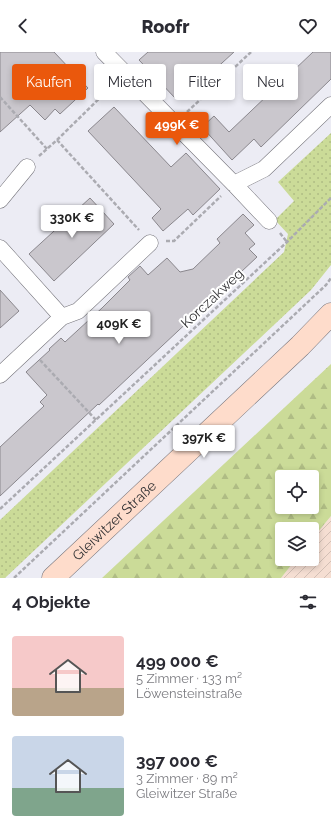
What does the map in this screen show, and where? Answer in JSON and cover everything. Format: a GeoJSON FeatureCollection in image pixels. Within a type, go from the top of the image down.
{"type":"FeatureCollection","features":[{"type":"Feature","properties":{"kind":"main road","name":"Gleiwitzer Straße"},"geometry":{"type":"LineString","coordinates":[[53,578],[294,351],[331,314]]}},
{"type":"Feature","properties":{"kind":"street"},"geometry":{"type":"LineString","coordinates":[[104,52],[117,64]]}},
{"type":"Feature","properties":{"kind":"street"},"geometry":{"type":"LineString","coordinates":[[152,100],[269,221]]}},
{"type":"Feature","properties":{"kind":"street"},"geometry":{"type":"LineString","coordinates":[[234,184],[264,169],[331,105]]}},
{"type":"Feature","properties":{"kind":"street"},"geometry":{"type":"LineString","coordinates":[[0,200],[27,166]]}},
{"type":"Feature","properties":{"kind":"street"},"geometry":{"type":"LineString","coordinates":[[0,375],[62,317],[78,311],[150,243]]}},
{"type":"Feature","properties":{"kind":"street"},"geometry":{"type":"LineString","coordinates":[[0,248],[62,317]]}},
{"type":"Feature","properties":{"kind":"path"},"geometry":{"type":"LineString","coordinates":[[175,124],[251,52]]}},
{"type":"Feature","properties":{"kind":"path"},"geometry":{"type":"LineString","coordinates":[[0,97],[47,149]]}},
{"type":"Feature","properties":{"kind":"path"},"geometry":{"type":"LineString","coordinates":[[27,166],[57,140],[98,100]]}},
{"type":"Feature","properties":{"kind":"path"},"geometry":{"type":"LineString","coordinates":[[57,140],[150,243],[174,241],[234,184]]}},
{"type":"Feature","properties":{"kind":"path","name":"Korczakweg"},"geometry":{"type":"LineString","coordinates":[[0,509],[287,242],[331,198]]}},
{"type":"Feature","properties":{"kind":"path"},"geometry":{"type":"LineString","coordinates":[[14,578],[331,278]]}},
{"type":"Feature","properties":{"kind":"path"},"geometry":{"type":"LineString","coordinates":[[29,348],[96,420]]}},
{"type":"Feature","properties":{"kind":"shaded area"},"geometry":{"type":"Polygon","coordinates":[[[331,516],[331,578],[281,578],[290,566],[319,566],[319,531],[331,516]]]}},
{"type":"Feature","properties":{"kind":"green space"},"geometry":{"type":"Polygon","coordinates":[[[331,133],[331,265],[311,290],[5,578],[0,578],[0,520],[284,252],[288,234],[275,220],[294,201],[278,182],[331,133]]]}},
{"type":"Feature","properties":{"kind":"green space"},"geometry":{"type":"Polygon","coordinates":[[[331,364],[331,516],[319,531],[319,522],[275,522],[275,566],[290,566],[281,578],[102,578],[331,364]]]}},
{"type":"Feature","properties":{"kind":"building"},"geometry":{"type":"Polygon","coordinates":[[[0,52],[54,52],[65,64],[12,64],[12,100],[75,100],[60,114],[55,109],[45,120],[30,105],[0,132],[0,52]]]}},
{"type":"Feature","properties":{"kind":"building"},"geometry":{"type":"Polygon","coordinates":[[[148,52],[234,52],[221,64],[174,64],[174,97],[166,88],[166,64],[143,64],[139,60],[148,52]]]}},
{"type":"Feature","properties":{"kind":"building"},"geometry":{"type":"Polygon","coordinates":[[[313,52],[331,52],[331,79],[261,147],[254,139],[232,160],[202,127],[214,116],[229,132],[263,100],[298,100],[298,66],[313,52]]]}},
{"type":"Feature","properties":{"kind":"building"},"geometry":{"type":"Polygon","coordinates":[[[114,107],[171,167],[186,153],[220,189],[193,215],[188,209],[163,231],[152,218],[161,209],[88,131],[114,107]]]}},
{"type":"Feature","properties":{"kind":"building"},"geometry":{"type":"Polygon","coordinates":[[[90,198],[114,224],[54,281],[29,254],[90,198]]]}},
{"type":"Feature","properties":{"kind":"building"},"geometry":{"type":"Polygon","coordinates":[[[243,214],[254,225],[245,233],[255,244],[249,249],[257,257],[0,496],[0,447],[44,406],[40,402],[47,395],[26,372],[61,338],[65,342],[102,308],[130,280],[128,277],[140,266],[148,275],[167,258],[180,272],[193,269],[220,243],[217,239],[243,214]]]}},
{"type":"Feature","properties":{"kind":"building"},"geometry":{"type":"Polygon","coordinates":[[[0,290],[19,311],[0,328],[0,290]]]}}]}
